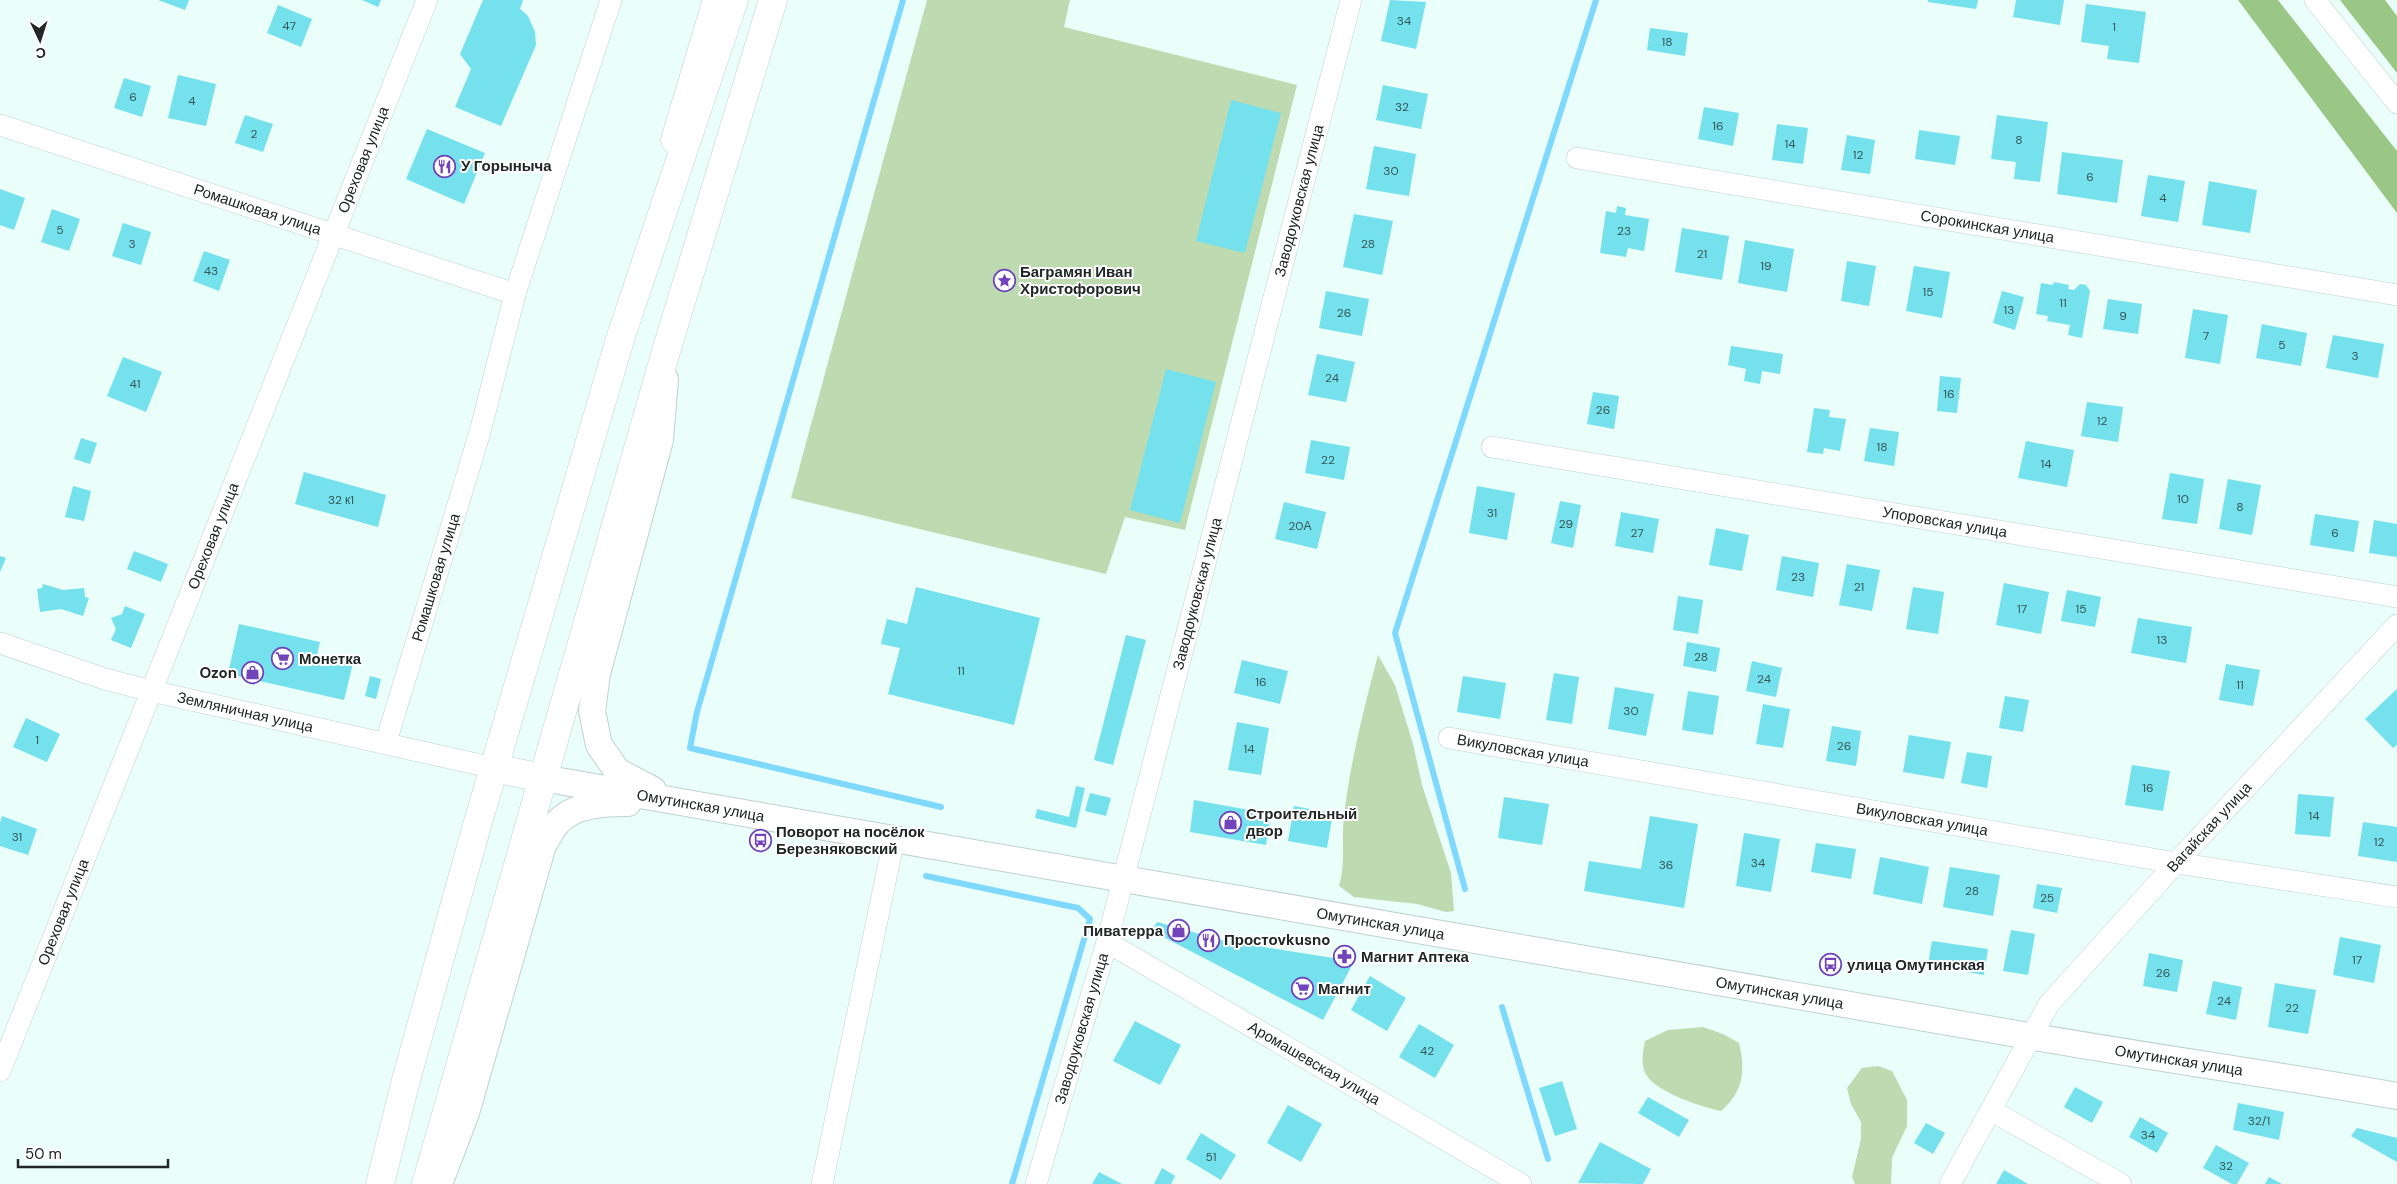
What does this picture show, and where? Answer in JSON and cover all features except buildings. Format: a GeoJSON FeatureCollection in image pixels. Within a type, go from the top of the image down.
{"type":"FeatureCollection","features":[{"type":"Feature","properties":{"kind":"main road"},"geometry":{"type":"LineString","coordinates":[[380,1184],[406,1080],[494,768],[621,336],[692,76],[717,0]]}},
{"type":"Feature","properties":{"kind":"main road"},"geometry":{"type":"LineString","coordinates":[[621,336],[734,0]]}},
{"type":"Feature","properties":{"kind":"main road"},"geometry":{"type":"LineString","coordinates":[[426,1184],[667,348],[773,0]]}},
{"type":"Feature","properties":{"kind":"main road"},"geometry":{"type":"LineString","coordinates":[[494,768],[542,778]]}},
{"type":"Feature","properties":{"kind":"street","name":"Ореховая улица"},"geometry":{"type":"LineString","coordinates":[[0,1071],[427,0]]}},
{"type":"Feature","properties":{"kind":"street","name":"Ромашковая улица"},"geometry":{"type":"LineString","coordinates":[[386,742],[480,432],[515,294],[611,0]]}},
{"type":"Feature","properties":{"kind":"street","name":"Заводоуковская улица"},"geometry":{"type":"LineString","coordinates":[[1036,1184],[1107,942],[1350,0]]}},
{"type":"Feature","properties":{"kind":"street"},"geometry":{"type":"LineString","coordinates":[[2315,0],[2397,103]]}},
{"type":"Feature","properties":{"kind":"street","name":"Ромашковая улица"},"geometry":{"type":"LineString","coordinates":[[0,125],[515,294]]}},
{"type":"Feature","properties":{"kind":"street","name":"Сорокинская улица"},"geometry":{"type":"LineString","coordinates":[[1577,158],[2397,295]]}},
{"type":"Feature","properties":{"kind":"street"},"geometry":{"type":"LineString","coordinates":[[667,348],[660,440],[597,674],[592,711],[599,745],[617,771],[676,801]]}},
{"type":"Feature","properties":{"kind":"street","name":"Упоровская улица"},"geometry":{"type":"LineString","coordinates":[[1492,447],[2397,597]]}},
{"type":"Feature","properties":{"kind":"street","name":"Вагайская улица"},"geometry":{"type":"LineString","coordinates":[[1950,1184],[1992,1111],[2049,1004],[2176,863],[2397,625]]}},
{"type":"Feature","properties":{"kind":"street","name":"Земляничная улица"},"geometry":{"type":"LineString","coordinates":[[0,643],[105,679],[151,691],[386,742],[494,768]]}},
{"type":"Feature","properties":{"kind":"street","name":"Викуловская улица"},"geometry":{"type":"LineString","coordinates":[[1449,738],[2176,863],[2397,897]]}},
{"type":"Feature","properties":{"kind":"street","name":"Омутинская улица"},"geometry":{"type":"LineString","coordinates":[[542,778],[2031,1037],[2397,1096]]}},
{"type":"Feature","properties":{"kind":"street"},"geometry":{"type":"LineString","coordinates":[[440,1184],[466,1114],[543,846],[558,821],[580,808],[606,803],[676,801]]}},
{"type":"Feature","properties":{"kind":"street"},"geometry":{"type":"LineString","coordinates":[[822,1184],[894,839]]}},
{"type":"Feature","properties":{"kind":"street","name":"Аромашевская улица"},"geometry":{"type":"LineString","coordinates":[[1107,942],[1521,1184]]}},
{"type":"Feature","properties":{"kind":"street"},"geometry":{"type":"LineString","coordinates":[[1992,1111],[2121,1184]]}},
{"type":"Feature","properties":{"kind":"green space"},"geometry":{"type":"Polygon","coordinates":[[[927,0],[1070,0],[1064,27],[1297,85],[1185,530],[1125,517],[1106,574],[791,498],[927,0]]]}},
{"type":"Feature","properties":{"kind":"green space"},"geometry":{"type":"Polygon","coordinates":[[[2238,0],[2278,0],[2397,151],[2397,213],[2238,0]]]}},
{"type":"Feature","properties":{"kind":"green space"},"geometry":{"type":"Polygon","coordinates":[[[2340,0],[2385,0],[2397,16],[2397,73],[2340,0]]]}},
{"type":"Feature","properties":{"kind":"green space"},"geometry":{"type":"Polygon","coordinates":[[[1378,655],[1395,685],[1413,744],[1422,785],[1451,873],[1454,911],[1446,912],[1417,904],[1354,897],[1339,886],[1342,868],[1343,826],[1350,776],[1378,655]]]}},
{"type":"Feature","properties":{"kind":"green space"},"geometry":{"type":"Polygon","coordinates":[[[1703,1027],[1723,1034],[1739,1043],[1742,1063],[1741,1080],[1734,1096],[1721,1111],[1692,1103],[1670,1093],[1653,1082],[1643,1068],[1645,1041],[1668,1030],[1703,1027]]]}},
{"type":"Feature","properties":{"kind":"green space"},"geometry":{"type":"Polygon","coordinates":[[[1878,1066],[1892,1071],[1907,1100],[1907,1126],[1892,1158],[1891,1184],[1855,1184],[1852,1177],[1861,1139],[1861,1122],[1851,1104],[1847,1088],[1862,1068],[1878,1066]]]}},
{"type":"Feature","properties":{"kind":"waterway"},"geometry":{"type":"LineString","coordinates":[[903,0],[697,712],[690,748],[941,807]]}},
{"type":"Feature","properties":{"kind":"waterway"},"geometry":{"type":"LineString","coordinates":[[1465,889],[1395,633],[1596,0]]}},
{"type":"Feature","properties":{"kind":"waterway"},"geometry":{"type":"LineString","coordinates":[[926,876],[1078,908],[1090,919],[1012,1184]]}},
{"type":"Feature","properties":{"kind":"waterway"},"geometry":{"type":"LineString","coordinates":[[1502,1007],[1548,1159]]}},
{"type":"Feature","properties":{"kind":"place","name":"У Горыныча"},"geometry":{"type":"Point","coordinates":[445,166]}},
{"type":"Feature","properties":{"kind":"place","name":"Баграмян Иван Христофорович"},"geometry":{"type":"Point","coordinates":[1004,281]}},
{"type":"Feature","properties":{"kind":"place","name":"Монетка"},"geometry":{"type":"Point","coordinates":[283,659]}},
{"type":"Feature","properties":{"kind":"place","name":"Ozon"},"geometry":{"type":"Point","coordinates":[253,673]}},
{"type":"Feature","properties":{"kind":"place","name":"Строительный двор"},"geometry":{"type":"Point","coordinates":[1230,823]}},
{"type":"Feature","properties":{"kind":"place","name":"Поворот на посёлок Березняковский"},"geometry":{"type":"Point","coordinates":[760,841]}},
{"type":"Feature","properties":{"kind":"place","name":"Пиватерра"},"geometry":{"type":"Point","coordinates":[1179,931]}},
{"type":"Feature","properties":{"kind":"place","name":"Простоvkusno"},"geometry":{"type":"Point","coordinates":[1208,940]}},
{"type":"Feature","properties":{"kind":"place","name":"Магнит Аптека"},"geometry":{"type":"Point","coordinates":[1345,957]}},
{"type":"Feature","properties":{"kind":"place","name":"улица Омутинская"},"geometry":{"type":"Point","coordinates":[1831,965]}},
{"type":"Feature","properties":{"kind":"place","name":"Магнит"},"geometry":{"type":"Point","coordinates":[1302,989]}}]}
